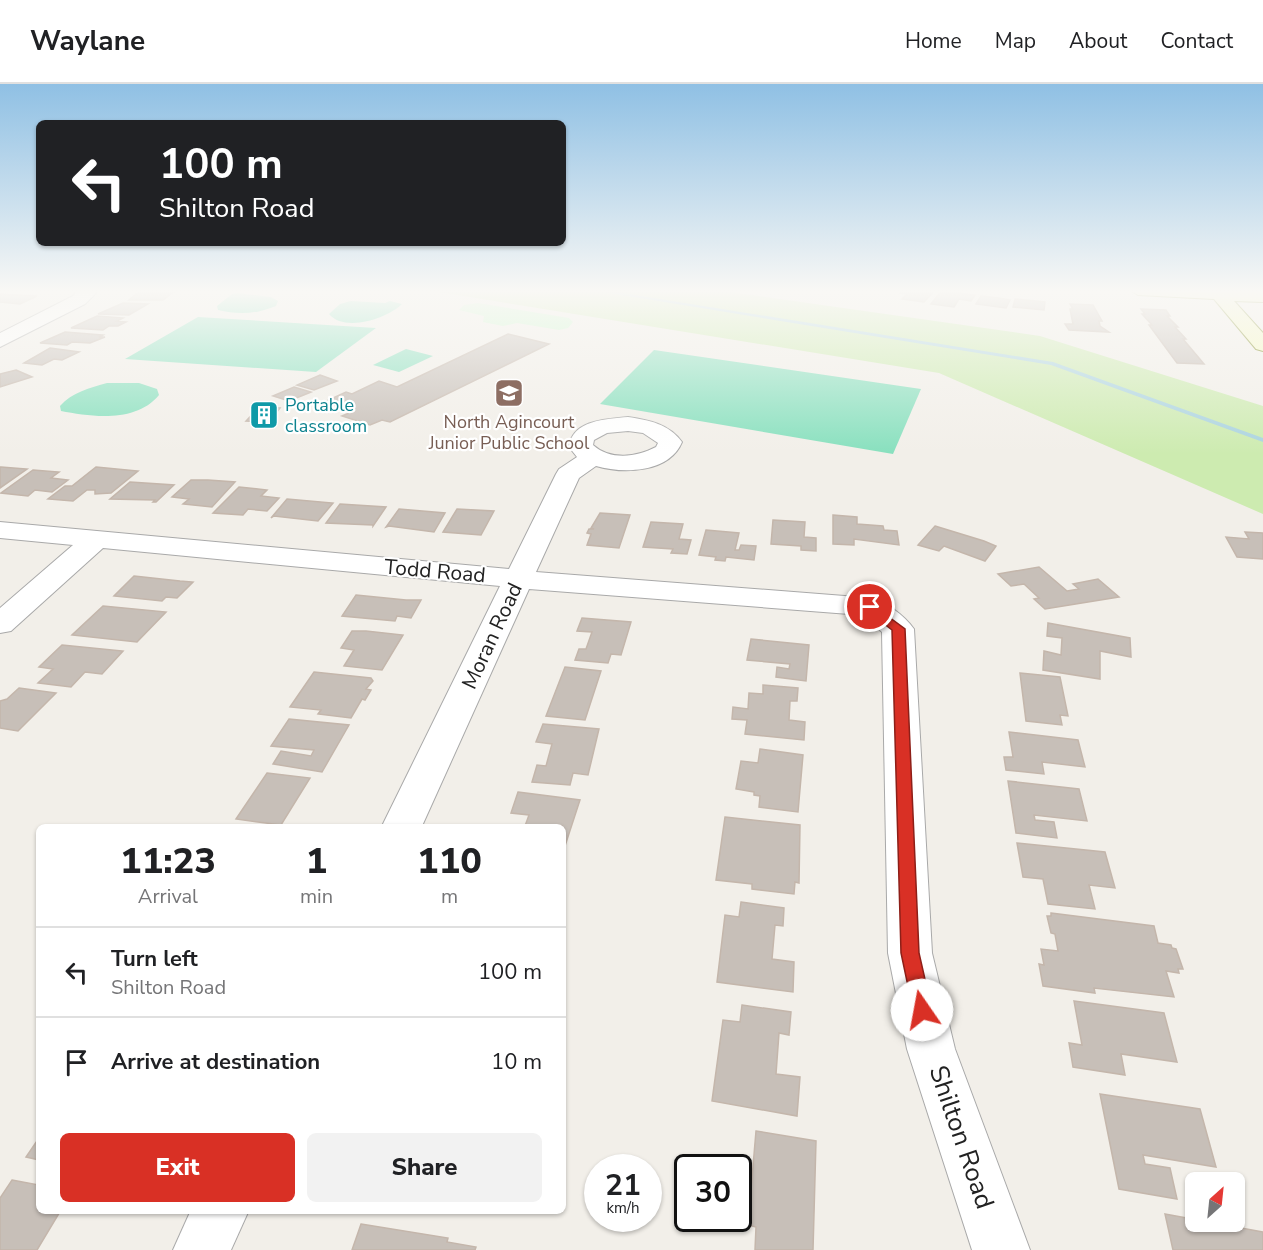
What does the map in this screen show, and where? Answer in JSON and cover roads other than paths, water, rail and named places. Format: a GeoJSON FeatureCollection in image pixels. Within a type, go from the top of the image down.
{"type":"FeatureCollection","features":[{"type":"Feature","properties":{"kind":"street","name":"Moran Road"},"geometry":{"type":"LineString","coordinates":[[403,824],[568,474],[593,457]]}},
{"type":"Feature","properties":{"kind":"street","name":"Todd Road"},"geometry":{"type":"LineString","coordinates":[[0,530],[518,579],[870,607]]}},
{"type":"Feature","properties":{"kind":"street"},"geometry":{"type":"LineString","coordinates":[[0,624],[96,540]]}},
{"type":"Feature","properties":{"kind":"street","name":"Shilton Road"},"geometry":{"type":"LineString","coordinates":[[870,607],[898,629],[910,953],[931,1048],[1001,1250]]}},
{"type":"Feature","properties":{"kind":"street"},"geometry":{"type":"LineString","coordinates":[[202,1250],[219,1214]]}},
{"type":"Feature","properties":{"kind":"waterway"},"geometry":{"type":"LineString","coordinates":[[937,344],[1053,364],[1263,440]]}},
{"type":"Feature","properties":{"kind":"place","name":"North Agincourt Junior Public School"},"geometry":{"type":"Point","coordinates":[509,393]}},
{"type":"Feature","properties":{"kind":"place","name":"Portable classroom"},"geometry":{"type":"Point","coordinates":[264,415]}}]}
